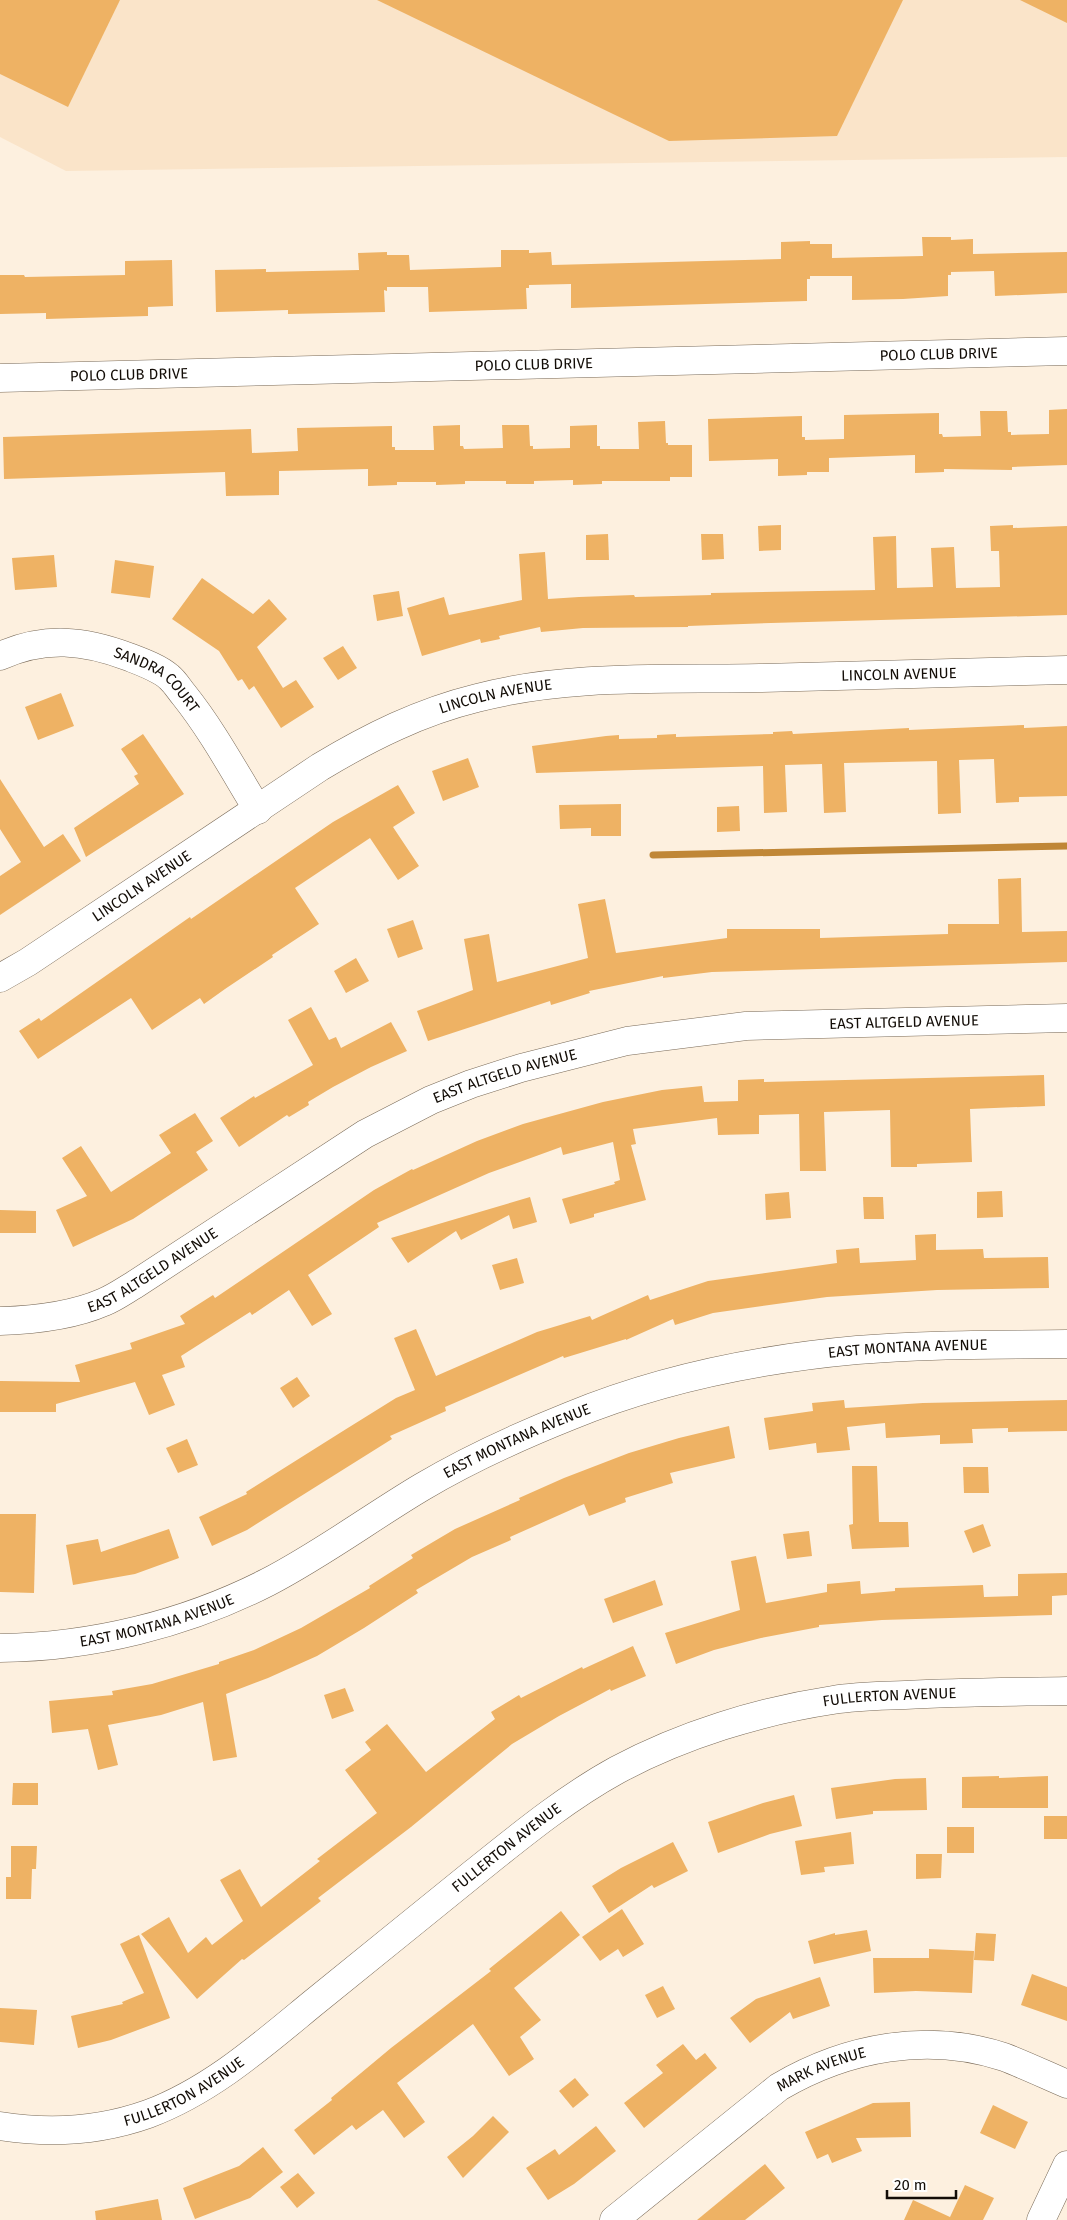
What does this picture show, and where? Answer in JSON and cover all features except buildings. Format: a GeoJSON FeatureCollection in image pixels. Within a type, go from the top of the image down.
{"type":"FeatureCollection","features":[{"type":"Feature","properties":{"kind":"street","name":"POLO CLUB DRIVE"},"geometry":{"type":"LineString","coordinates":[[0,378],[1067,351]]}},
{"type":"Feature","properties":{"kind":"street","name":"SANDRA COURT"},"geometry":{"type":"LineString","coordinates":[[0,656],[17,648],[44,643],[72,642],[101,646],[140,661],[169,677],[196,710],[258,810]]}},
{"type":"Feature","properties":{"kind":"street","name":"LINCOLN AVENUE"},"geometry":{"type":"LineString","coordinates":[[0,978],[28,962],[320,767],[361,742],[428,713],[495,693],[582,682],[1067,670]]}},
{"type":"Feature","properties":{"kind":"street","name":"EAST ALTGELD AVENUE"},"geometry":{"type":"LineString","coordinates":[[0,1320],[22,1320],[58,1315],[104,1302],[134,1285],[365,1134],[431,1100],[471,1084],[521,1068],[627,1041],[738,1027],[1067,1018]]}},
{"type":"Feature","properties":{"kind":"street","name":"EAST MONTANA AVENUE"},"geometry":{"type":"LineString","coordinates":[[0,1648],[69,1644],[126,1633],[176,1620],[222,1603],[268,1582],[323,1551],[421,1487],[467,1462],[571,1415],[668,1383],[755,1363],[859,1350],[1067,1344]]}},
{"type":"Feature","properties":{"kind":"street","name":"FULLERTON AVENUE"},"geometry":{"type":"LineString","coordinates":[[0,2126],[46,2131],[109,2126],[148,2114],[182,2099],[252,2053],[512,1842],[576,1795],[619,1769],[658,1751],[737,1722],[772,1712],[834,1700],[942,1693],[1067,1691]]}},
{"type":"Feature","properties":{"kind":"street","name":"MARK AVENUE"},"geometry":{"type":"LineString","coordinates":[[614,2220],[779,2087],[807,2071],[857,2053],[921,2045],[972,2049],[1002,2057],[1067,2084]]}},
{"type":"Feature","properties":{"kind":"street"},"geometry":{"type":"LineString","coordinates":[[1041,2220],[1067,2165]]}},
{"type":"Feature","properties":{"kind":"shaded area"},"geometry":{"type":"Polygon","coordinates":[[[0,0],[1067,0],[1067,157],[66,171],[0,137],[0,0]]]}},
{"type":"Feature","properties":{"kind":"waterway"},"geometry":{"type":"LineString","coordinates":[[653,855],[1067,846]]}}]}
